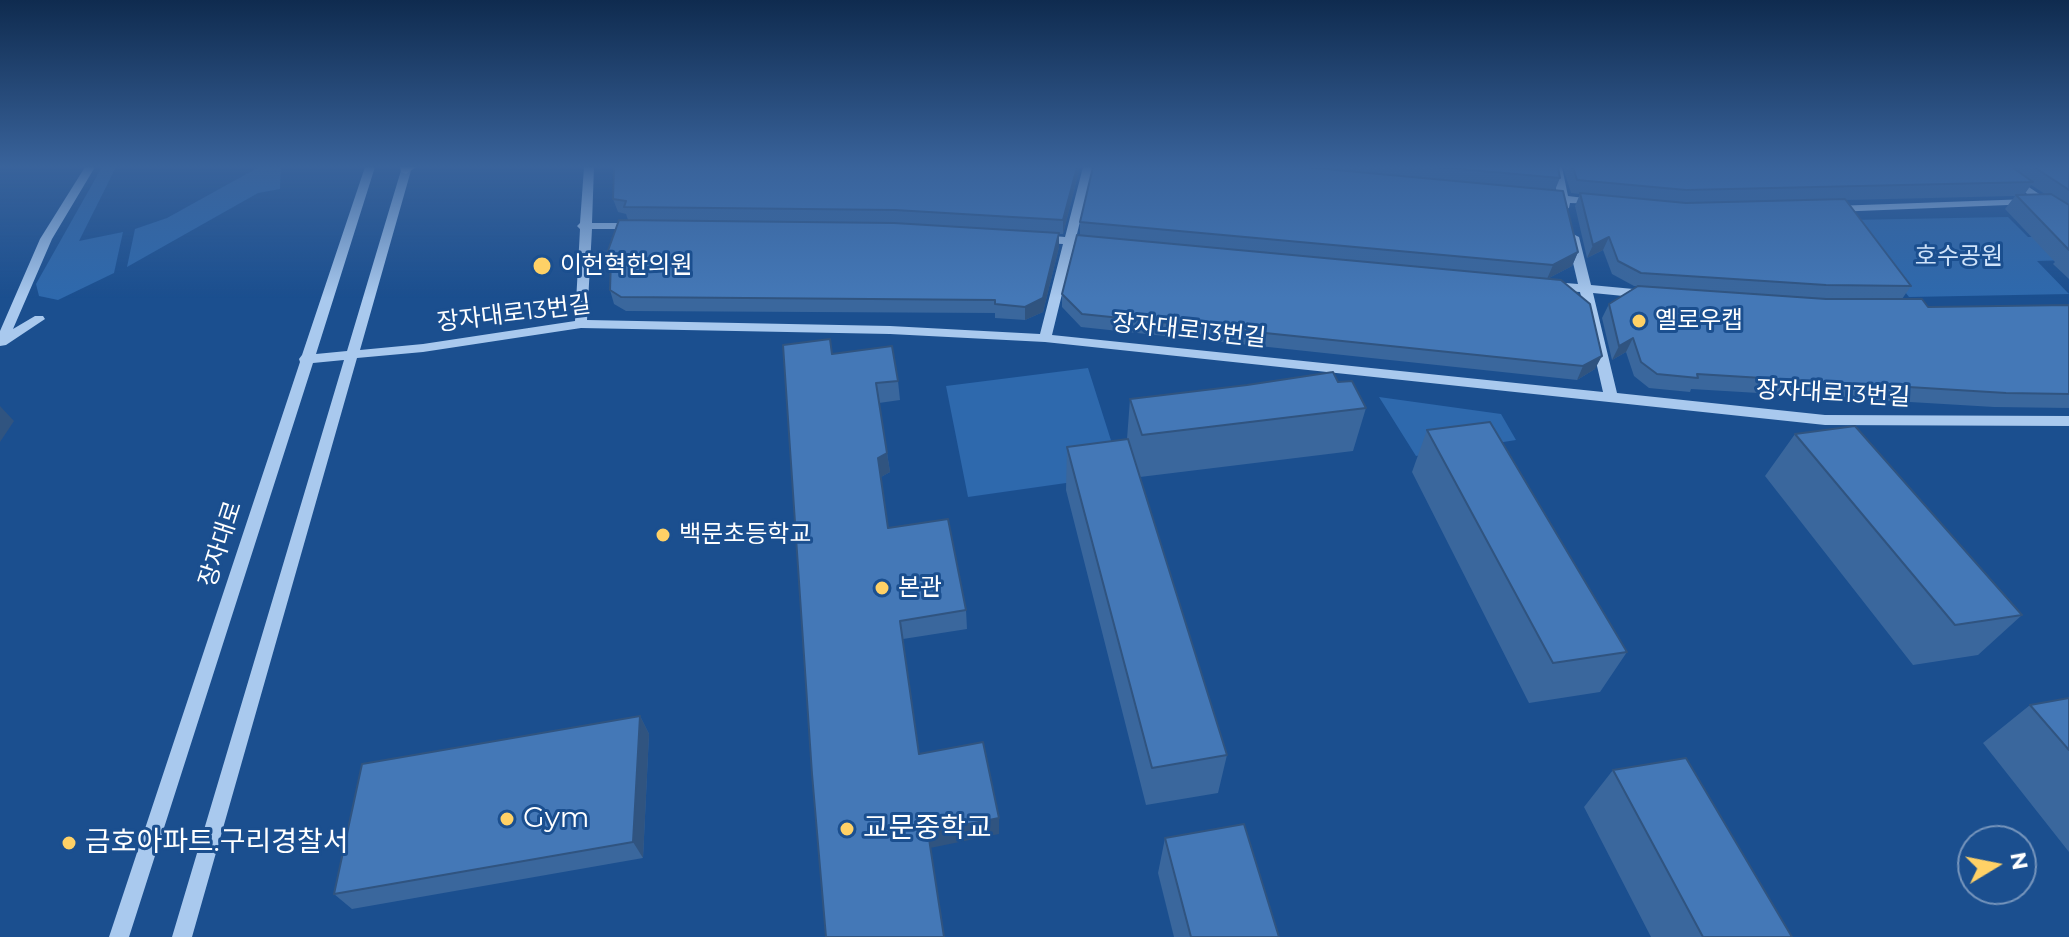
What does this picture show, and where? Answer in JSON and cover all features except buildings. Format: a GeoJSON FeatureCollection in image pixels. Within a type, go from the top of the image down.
{"type":"FeatureCollection","features":[{"type":"Feature","properties":{"kind":"street"},"geometry":{"type":"LineString","coordinates":[[1,342],[46,239],[63,211]]}},
{"type":"Feature","properties":{"kind":"street","name":"장자대로"},"geometry":{"type":"LineString","coordinates":[[119,937],[355,211]]}},
{"type":"Feature","properties":{"kind":"street"},"geometry":{"type":"LineString","coordinates":[[182,937],[394,211]]}},
{"type":"Feature","properties":{"kind":"street"},"geometry":{"type":"LineString","coordinates":[[581,324],[585,211]]}},
{"type":"Feature","properties":{"kind":"street"},"geometry":{"type":"LineString","coordinates":[[1045,338],[1076,211]]}},
{"type":"Feature","properties":{"kind":"street"},"geometry":{"type":"LineString","coordinates":[[583,226],[655,226]]}},
{"type":"Feature","properties":{"kind":"street"},"geometry":{"type":"LineString","coordinates":[[1571,229],[1611,396]]}},
{"type":"Feature","properties":{"kind":"street"},"geometry":{"type":"LineString","coordinates":[[1036,239],[1113,245]]}},
{"type":"Feature","properties":{"kind":"street"},"geometry":{"type":"LineString","coordinates":[[1540,285],[1663,295]]}},
{"type":"Feature","properties":{"kind":"street"},"geometry":{"type":"LineString","coordinates":[[1,342],[39,319]]}},
{"type":"Feature","properties":{"kind":"street","name":"장자대로13번길"},"geometry":{"type":"LineString","coordinates":[[305,359],[423,348],[581,324],[890,330],[1045,338],[1825,420],[2069,421]]}},
{"type":"Feature","properties":{"kind":"green space"},"geometry":{"type":"Polygon","coordinates":[[[77,211],[94,211],[79,241],[123,232],[114,273],[58,300],[39,296],[36,284],[77,211]]]}},
{"type":"Feature","properties":{"kind":"green space"},"geometry":{"type":"Polygon","coordinates":[[[180,211],[227,211],[127,267],[135,229],[180,211]]]}},
{"type":"Feature","properties":{"kind":"green space","name":"호수공원"},"geometry":{"type":"Polygon","coordinates":[[[2008,217],[2028,237],[2069,237],[2069,260],[2037,261],[2069,294],[1909,297],[1849,220],[2008,217]]]}},
{"type":"Feature","properties":{"kind":"green space"},"geometry":{"type":"Polygon","coordinates":[[[1088,368],[1122,475],[968,497],[946,386],[1088,368]]]}},
{"type":"Feature","properties":{"kind":"green space"},"geometry":{"type":"Polygon","coordinates":[[[1379,397],[1501,414],[1516,440],[1416,456],[1379,397]]]}},
{"type":"Feature","properties":{"kind":"place","name":"이헌혁한의원"},"geometry":{"type":"Point","coordinates":[542,266]}},
{"type":"Feature","properties":{"kind":"place","name":"옐로우캡"},"geometry":{"type":"Point","coordinates":[1639,321]}},
{"type":"Feature","properties":{"kind":"place","name":"백문초등학교"},"geometry":{"type":"Point","coordinates":[663,535]}},
{"type":"Feature","properties":{"kind":"place","name":"본관"},"geometry":{"type":"Point","coordinates":[882,588]}},
{"type":"Feature","properties":{"kind":"place","name":"Gym"},"geometry":{"type":"Point","coordinates":[507,819]}},
{"type":"Feature","properties":{"kind":"place","name":"교문중학교"},"geometry":{"type":"Point","coordinates":[847,829]}},
{"type":"Feature","properties":{"kind":"place","name":"금호아파트.구리경찰서"},"geometry":{"type":"Point","coordinates":[69,843]}}]}
